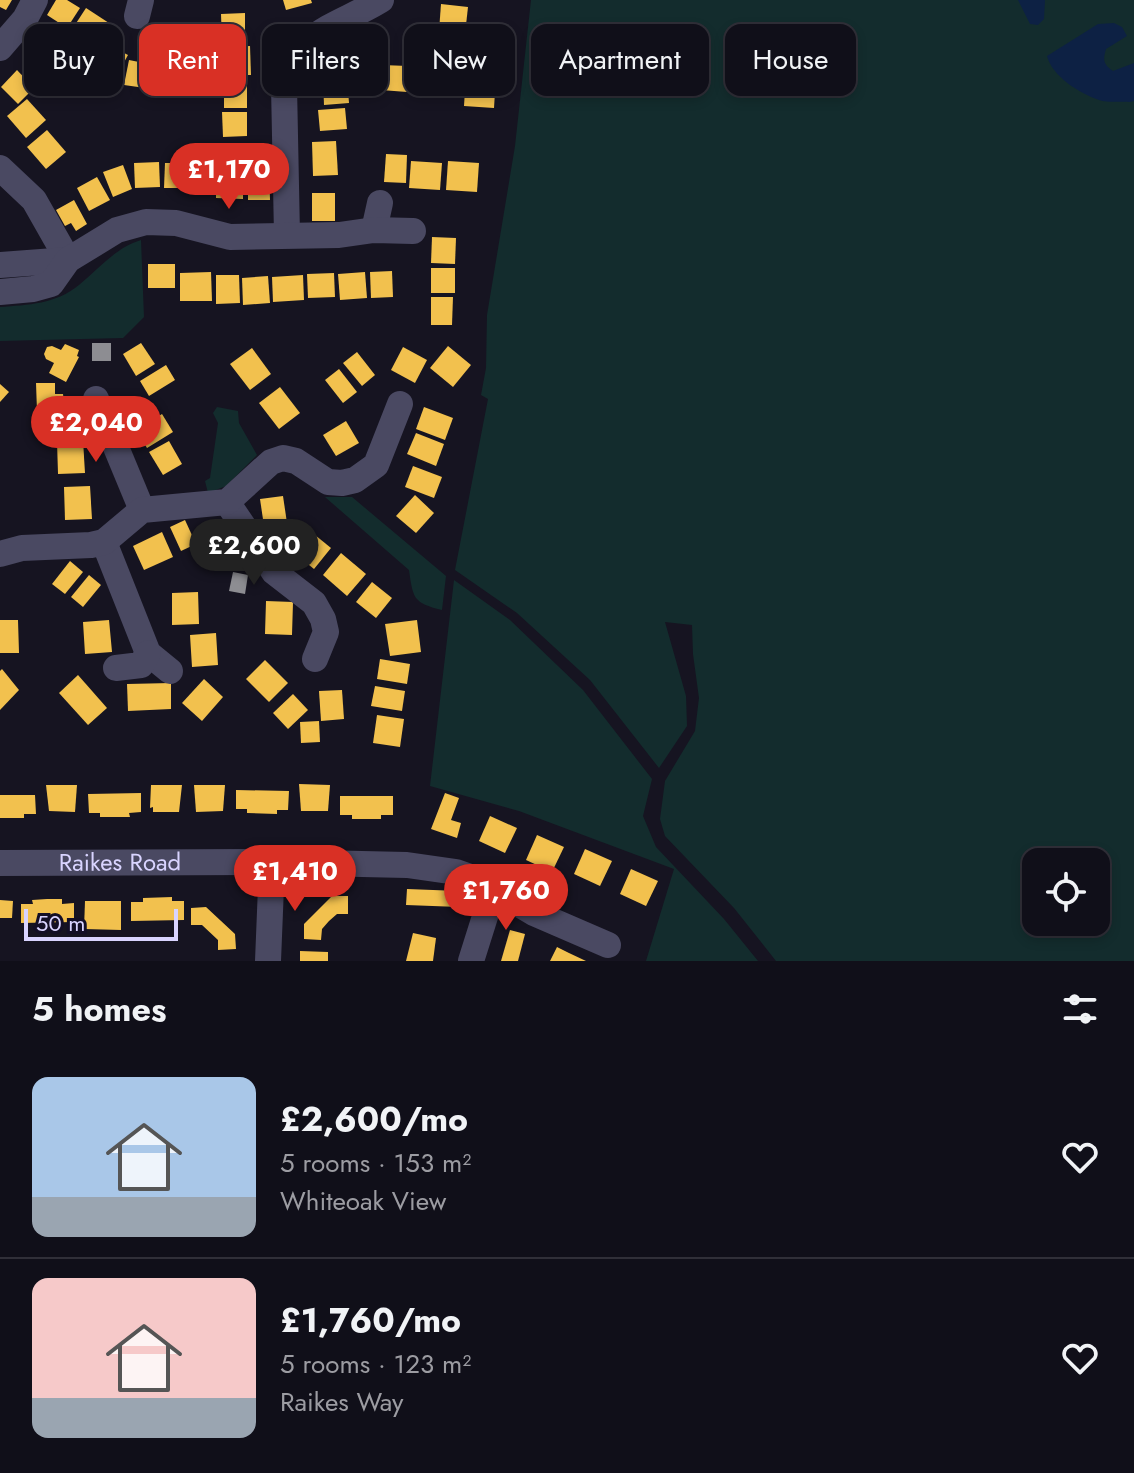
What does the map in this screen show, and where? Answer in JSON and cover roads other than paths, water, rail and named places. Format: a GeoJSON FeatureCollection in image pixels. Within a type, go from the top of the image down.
{"type":"FeatureCollection","features":[{"type":"Feature","properties":{"kind":"street"},"geometry":{"type":"LineString","coordinates":[[0,48],[25,19],[35,0]]}},
{"type":"Feature","properties":{"kind":"street"},"geometry":{"type":"LineString","coordinates":[[287,235],[284,86],[288,69],[297,54],[318,32],[381,0]]}},
{"type":"Feature","properties":{"kind":"street"},"geometry":{"type":"LineString","coordinates":[[0,168],[34,200],[68,260]]}},
{"type":"Feature","properties":{"kind":"street"},"geometry":{"type":"LineString","coordinates":[[374,230],[380,203]]}},
{"type":"Feature","properties":{"kind":"street"},"geometry":{"type":"LineString","coordinates":[[0,292],[51,284],[68,260],[117,230],[146,222],[176,223],[230,237],[413,231]]}},
{"type":"Feature","properties":{"kind":"street"},"geometry":{"type":"LineString","coordinates":[[0,265],[68,260]]}},
{"type":"Feature","properties":{"kind":"street"},"geometry":{"type":"LineString","coordinates":[[96,399],[118,425],[142,510]]}},
{"type":"Feature","properties":{"kind":"street"},"geometry":{"type":"LineString","coordinates":[[0,554],[22,548],[91,545],[104,542],[142,510],[227,502],[271,462],[283,458],[296,461],[328,482],[355,480],[376,465],[382,425],[400,404]]}},
{"type":"Feature","properties":{"kind":"street"},"geometry":{"type":"LineString","coordinates":[[227,502],[274,572],[314,603],[334,636],[315,659]]}},
{"type":"Feature","properties":{"kind":"street"},"geometry":{"type":"LineString","coordinates":[[104,542],[148,653],[170,671]]}},
{"type":"Feature","properties":{"kind":"street"},"geometry":{"type":"LineString","coordinates":[[116,668],[141,665],[148,653]]}},
{"type":"Feature","properties":{"kind":"street"},"geometry":{"type":"LineString","coordinates":[[268,961],[272,862]]}},
{"type":"Feature","properties":{"kind":"street","name":"Raikes Road"},"geometry":{"type":"LineString","coordinates":[[0,863],[407,865],[456,872],[494,888],[534,913],[601,933]]}},
{"type":"Feature","properties":{"kind":"street"},"geometry":{"type":"LineString","coordinates":[[471,961],[494,888]]}},
{"type":"Feature","properties":{"kind":"water"},"geometry":{"type":"Polygon","coordinates":[[[1018,0],[1045,0],[1044,19],[1038,25],[1030,24],[1018,0]]]}},
{"type":"Feature","properties":{"kind":"water"},"geometry":{"type":"Polygon","coordinates":[[[1114,23],[1122,27],[1127,36],[1106,49],[1105,62],[1113,71],[1134,63],[1134,101],[1130,102],[1103,101],[1083,93],[1060,77],[1047,56],[1098,24],[1114,23]]]}}]}
